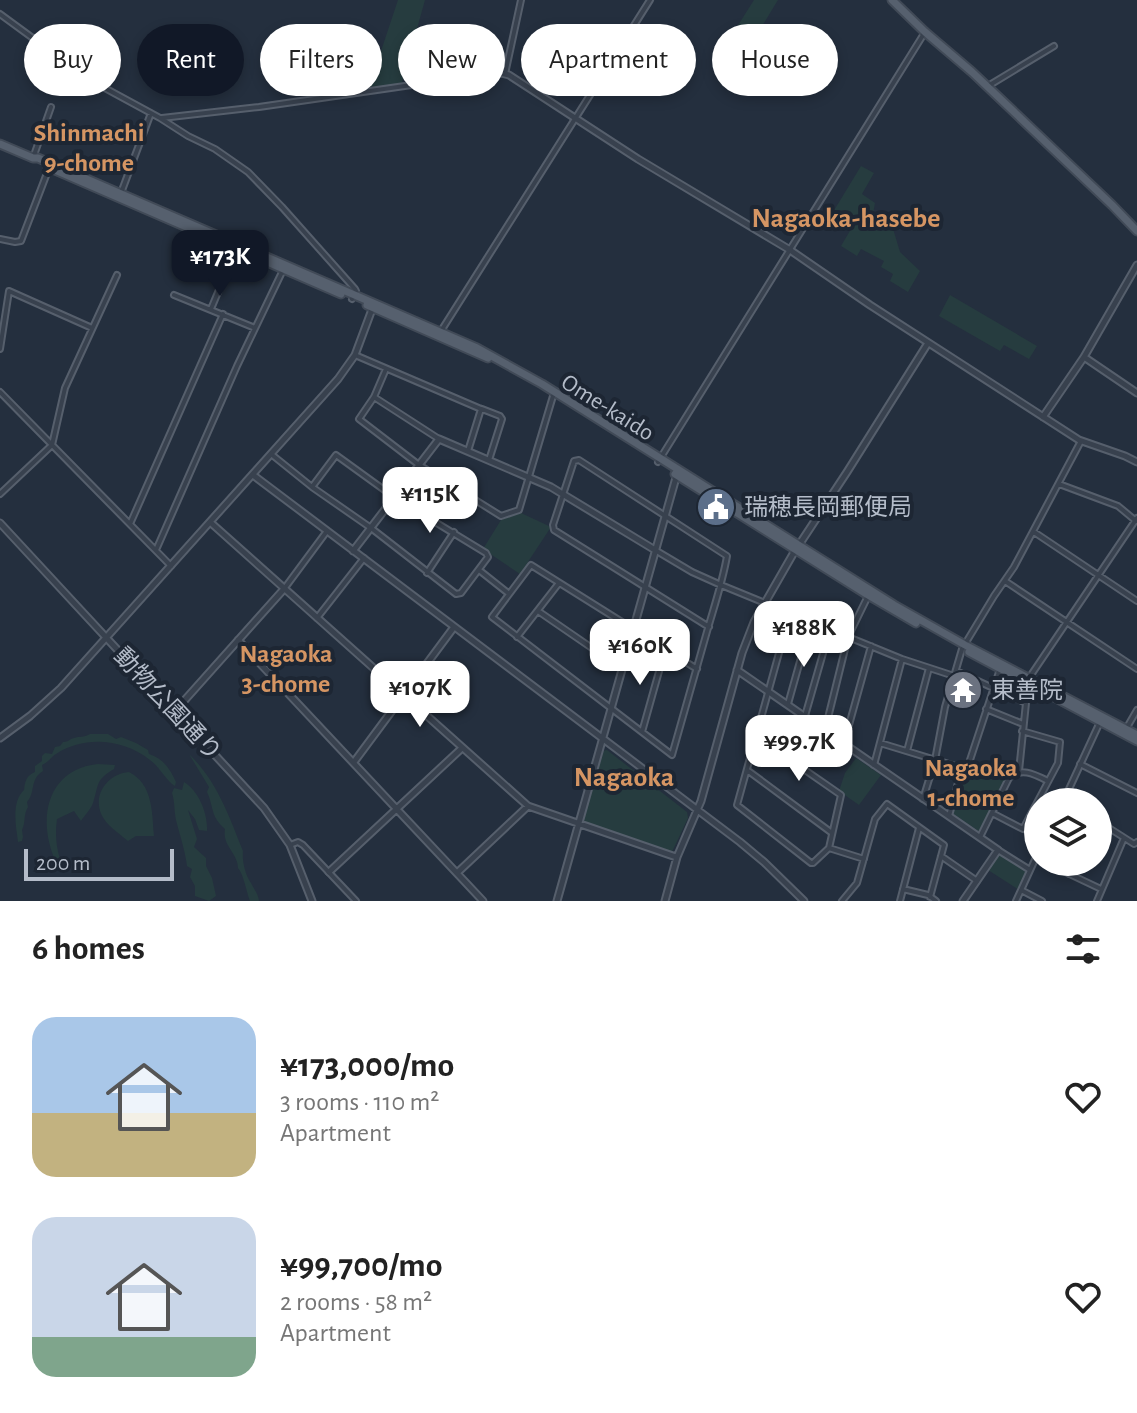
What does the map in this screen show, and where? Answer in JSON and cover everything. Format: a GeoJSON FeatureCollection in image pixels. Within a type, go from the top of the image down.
{"type":"FeatureCollection","features":[{"type":"Feature","properties":{"kind":"main road"},"geometry":{"type":"LineString","coordinates":[[892,0],[988,86],[1137,231]]}},
{"type":"Feature","properties":{"kind":"main road","name":"Ome-kaido"},"geometry":{"type":"LineString","coordinates":[[0,144],[38,158],[283,270],[353,297]]}},
{"type":"Feature","properties":{"kind":"main road","name":"Ome-kaido"},"geometry":{"type":"LineString","coordinates":[[33,158],[49,168],[477,348],[523,372],[798,548],[1000,669],[1031,682],[1137,741]]}},
{"type":"Feature","properties":{"kind":"main road","name":"Ome-kaido"},"geometry":{"type":"LineString","coordinates":[[439,334],[506,367],[659,460]]}},
{"type":"Feature","properties":{"kind":"main road","name":"Ome-kaido"},"geometry":{"type":"LineString","coordinates":[[798,548],[868,595],[1137,735]]}},
{"type":"Feature","properties":{"kind":"street"},"geometry":{"type":"LineString","coordinates":[[521,0],[505,74],[638,159],[790,250],[1081,441],[1137,462]]}},
{"type":"Feature","properties":{"kind":"street"},"geometry":{"type":"LineString","coordinates":[[439,334],[650,0]]}},
{"type":"Feature","properties":{"kind":"street"},"geometry":{"type":"LineString","coordinates":[[0,14],[90,80],[215,149],[251,175],[355,289],[353,297]]}},
{"type":"Feature","properties":{"kind":"street"},"geometry":{"type":"LineString","coordinates":[[659,460],[925,32]]}},
{"type":"Feature","properties":{"kind":"street"},"geometry":{"type":"LineString","coordinates":[[988,86],[1054,46]]}},
{"type":"Feature","properties":{"kind":"street"},"geometry":{"type":"LineString","coordinates":[[160,118],[398,87]]}},
{"type":"Feature","properties":{"kind":"street"},"geometry":{"type":"LineString","coordinates":[[33,158],[51,107]]}},
{"type":"Feature","properties":{"kind":"street"},"geometry":{"type":"LineString","coordinates":[[120,196],[151,113]]}},
{"type":"Feature","properties":{"kind":"street"},"geometry":{"type":"LineString","coordinates":[[0,239],[21,241],[49,168]]}},
{"type":"Feature","properties":{"kind":"street"},"geometry":{"type":"LineString","coordinates":[[211,309],[236,249]]}},
{"type":"Feature","properties":{"kind":"street"},"geometry":{"type":"LineString","coordinates":[[1043,417],[1084,357],[1137,265]]}},
{"type":"Feature","properties":{"kind":"street"},"geometry":{"type":"LineString","coordinates":[[156,550],[283,270]]}},
{"type":"Feature","properties":{"kind":"street"},"geometry":{"type":"LineString","coordinates":[[0,494],[52,445],[65,388],[117,275]]}},
{"type":"Feature","properties":{"kind":"street"},"geometry":{"type":"LineString","coordinates":[[0,349],[9,291],[92,328]]}},
{"type":"Feature","properties":{"kind":"street"},"geometry":{"type":"LineString","coordinates":[[174,295],[255,328]]}},
{"type":"Feature","properties":{"kind":"street"},"geometry":{"type":"LineString","coordinates":[[0,738],[46,702],[107,638],[338,379],[355,355],[373,306]]}},
{"type":"Feature","properties":{"kind":"street"},"geometry":{"type":"LineString","coordinates":[[130,524],[223,314]]}},
{"type":"Feature","properties":{"kind":"street"},"geometry":{"type":"LineString","coordinates":[[665,901],[677,857],[698,810],[746,641],[764,602],[928,343]]}},
{"type":"Feature","properties":{"kind":"street"},"geometry":{"type":"LineString","coordinates":[[355,355],[500,416],[502,419],[489,460]]}},
{"type":"Feature","properties":{"kind":"street"},"geometry":{"type":"LineString","coordinates":[[1084,357],[1137,393]]}},
{"type":"Feature","properties":{"kind":"street"},"geometry":{"type":"LineString","coordinates":[[386,369],[374,397],[359,419],[419,465],[501,516],[519,510],[553,396]]}},
{"type":"Feature","properties":{"kind":"street"},"geometry":{"type":"LineString","coordinates":[[0,392],[171,566]]}},
{"type":"Feature","properties":{"kind":"street"},"geometry":{"type":"LineString","coordinates":[[374,397],[439,439],[563,494],[692,572],[902,659],[955,673],[1026,703]]}},
{"type":"Feature","properties":{"kind":"street"},"geometry":{"type":"LineString","coordinates":[[468,451],[481,409]]}},
{"type":"Feature","properties":{"kind":"street"},"geometry":{"type":"LineString","coordinates":[[353,551],[439,439]]}},
{"type":"Feature","properties":{"kind":"street"},"geometry":{"type":"LineString","coordinates":[[923,799],[963,647],[1034,532],[1081,441]]}},
{"type":"Feature","properties":{"kind":"street"},"geometry":{"type":"LineString","coordinates":[[271,454],[312,487],[458,595],[488,557],[454,532],[394,497],[336,455],[312,487]]}},
{"type":"Feature","properties":{"kind":"street"},"geometry":{"type":"LineString","coordinates":[[697,669],[531,565],[492,617],[672,755],[697,669],[709,627],[721,585],[726,554],[576,460],[572,462],[554,530],[709,627]]}},
{"type":"Feature","properties":{"kind":"street"},"geometry":{"type":"LineString","coordinates":[[557,901],[677,472]]}},
{"type":"Feature","properties":{"kind":"street"},"geometry":{"type":"LineString","coordinates":[[253,475],[698,810],[764,862],[804,901]]}},
{"type":"Feature","properties":{"kind":"street"},"geometry":{"type":"LineString","coordinates":[[1019,771],[1031,682],[1066,622],[1136,520],[1118,506],[1059,484]]}},
{"type":"Feature","properties":{"kind":"street"},"geometry":{"type":"LineString","coordinates":[[210,522],[528,806],[677,857]]}},
{"type":"Feature","properties":{"kind":"street","name":"動物公園通り"},"geometry":{"type":"LineString","coordinates":[[0,523],[264,808],[290,845],[312,901]]}},
{"type":"Feature","properties":{"kind":"street"},"geometry":{"type":"LineString","coordinates":[[175,711],[284,589],[327,531]]}},
{"type":"Feature","properties":{"kind":"street"},"geometry":{"type":"LineString","coordinates":[[427,573],[454,532]]}},
{"type":"Feature","properties":{"kind":"street"},"geometry":{"type":"LineString","coordinates":[[1034,532],[1137,601]]}},
{"type":"Feature","properties":{"kind":"street"},"geometry":{"type":"LineString","coordinates":[[317,618],[364,558]]}},
{"type":"Feature","properties":{"kind":"street"},"geometry":{"type":"LineString","coordinates":[[479,570],[508,593]]}},
{"type":"Feature","properties":{"kind":"street"},"geometry":{"type":"LineString","coordinates":[[1005,581],[1137,669]]}},
{"type":"Feature","properties":{"kind":"street"},"geometry":{"type":"LineString","coordinates":[[517,637],[559,583]]}},
{"type":"Feature","properties":{"kind":"street"},"geometry":{"type":"LineString","coordinates":[[825,730],[848,637],[868,595]]}},
{"type":"Feature","properties":{"kind":"street"},"geometry":{"type":"LineString","coordinates":[[538,611],[621,668]]}},
{"type":"Feature","properties":{"kind":"street"},"geometry":{"type":"LineString","coordinates":[[756,736],[841,795],[829,848],[811,863],[737,805],[768,691],[790,613]]}},
{"type":"Feature","properties":{"kind":"street"},"geometry":{"type":"LineString","coordinates":[[788,704],[811,622]]}},
{"type":"Feature","properties":{"kind":"street"},"geometry":{"type":"LineString","coordinates":[[354,762],[454,627]]}},
{"type":"Feature","properties":{"kind":"street"},"geometry":{"type":"LineString","coordinates":[[805,716],[830,629]]}},
{"type":"Feature","properties":{"kind":"street"},"geometry":{"type":"LineString","coordinates":[[238,640],[483,901]]}},
{"type":"Feature","properties":{"kind":"street"},"geometry":{"type":"LineString","coordinates":[[844,743],[871,646]]}},
{"type":"Feature","properties":{"kind":"street"},"geometry":{"type":"LineString","coordinates":[[642,732],[665,650]]}},
{"type":"Feature","properties":{"kind":"street"},"geometry":{"type":"LineString","coordinates":[[874,765],[902,659]]}},
{"type":"Feature","properties":{"kind":"street"},"geometry":{"type":"LineString","coordinates":[[907,751],[929,668]]}},
{"type":"Feature","properties":{"kind":"street"},"geometry":{"type":"LineString","coordinates":[[949,816],[962,768],[969,763],[1000,669]]}},
{"type":"Feature","properties":{"kind":"street"},"geometry":{"type":"LineString","coordinates":[[737,670],[1024,866]]}},
{"type":"Feature","properties":{"kind":"street"},"geometry":{"type":"LineString","coordinates":[[986,709],[1023,724]]}},
{"type":"Feature","properties":{"kind":"street"},"geometry":{"type":"LineString","coordinates":[[1126,729],[1137,710]]}},
{"type":"Feature","properties":{"kind":"street"},"geometry":{"type":"LineString","coordinates":[[1070,788],[1100,722]]}},
{"type":"Feature","properties":{"kind":"street"},"geometry":{"type":"LineString","coordinates":[[992,813],[1023,829],[1058,763],[1060,742],[1022,731]]}},
{"type":"Feature","properties":{"kind":"street"},"geometry":{"type":"LineString","coordinates":[[880,743],[962,768]]}},
{"type":"Feature","properties":{"kind":"street"},"geometry":{"type":"LineString","coordinates":[[329,872],[462,748]]}},
{"type":"Feature","properties":{"kind":"street"},"geometry":{"type":"LineString","coordinates":[[969,763],[1009,778]]}},
{"type":"Feature","properties":{"kind":"street"},"geometry":{"type":"LineString","coordinates":[[1080,764],[1137,793]]}},
{"type":"Feature","properties":{"kind":"street"},"geometry":{"type":"LineString","coordinates":[[747,770],[832,833]]}},
{"type":"Feature","properties":{"kind":"street"},"geometry":{"type":"LineString","coordinates":[[980,837],[1009,778],[1019,771],[1049,781]]}},
{"type":"Feature","properties":{"kind":"street"},"geometry":{"type":"LineString","coordinates":[[842,901],[857,883],[875,819],[887,804],[943,843],[930,897]]}},
{"type":"Feature","properties":{"kind":"street"},"geometry":{"type":"LineString","coordinates":[[457,873],[528,806]]}},
{"type":"Feature","properties":{"kind":"street"},"geometry":{"type":"LineString","coordinates":[[900,901],[919,828]]}},
{"type":"Feature","properties":{"kind":"street"},"geometry":{"type":"LineString","coordinates":[[1112,830],[1134,844],[1137,842]]}},
{"type":"Feature","properties":{"kind":"street"},"geometry":{"type":"LineString","coordinates":[[1097,901],[1124,838]]}},
{"type":"Feature","properties":{"kind":"street"},"geometry":{"type":"LineString","coordinates":[[290,845],[298,842],[303,845],[356,901]]}},
{"type":"Feature","properties":{"kind":"street"},"geometry":{"type":"LineString","coordinates":[[829,848],[864,859]]}},
{"type":"Feature","properties":{"kind":"street"},"geometry":{"type":"LineString","coordinates":[[963,901],[998,850]]}},
{"type":"Feature","properties":{"kind":"street"},"geometry":{"type":"LineString","coordinates":[[941,856],[977,881]]}},
{"type":"Feature","properties":{"kind":"street"},"geometry":{"type":"LineString","coordinates":[[1016,901],[1027,876]]}},
{"type":"Feature","properties":{"kind":"street"},"geometry":{"type":"LineString","coordinates":[[1073,876],[1101,889]]}},
{"type":"Feature","properties":{"kind":"street"},"geometry":{"type":"LineString","coordinates":[[903,889],[936,901]]}},
{"type":"Feature","properties":{"kind":"street"},"geometry":{"type":"LineString","coordinates":[[1021,890],[1042,901]]}},
{"type":"Feature","properties":{"kind":"green space"},"geometry":{"type":"Polygon","coordinates":[[[398,0],[425,0],[418,24],[398,24],[398,86],[382,88],[382,48],[398,0]]]}},
{"type":"Feature","properties":{"kind":"green space"},"geometry":{"type":"Polygon","coordinates":[[[754,0],[778,0],[763,24],[739,24],[754,0]]]}},
{"type":"Feature","properties":{"kind":"green space"},"geometry":{"type":"Polygon","coordinates":[[[861,166],[874,173],[862,194],[875,203],[873,214],[891,222],[900,252],[920,271],[908,292],[890,281],[893,274],[881,267],[884,261],[861,249],[857,256],[841,246],[851,229],[830,217],[861,166]]]}},
{"type":"Feature","properties":{"kind":"green space"},"geometry":{"type":"Polygon","coordinates":[[[950,295],[1037,346],[1029,359],[1004,345],[1000,351],[939,316],[950,295]]]}},
{"type":"Feature","properties":{"kind":"green space"},"geometry":{"type":"Polygon","coordinates":[[[521,513],[551,527],[520,574],[483,549],[501,520],[521,513]]]}},
{"type":"Feature","properties":{"kind":"green space"},"geometry":{"type":"Polygon","coordinates":[[[90,734],[108,734],[116,739],[121,737],[148,750],[169,769],[175,786],[154,763],[128,748],[92,742],[67,748],[42,765],[43,771],[36,778],[27,802],[22,841],[18,842],[15,814],[26,779],[35,772],[35,766],[42,761],[45,753],[52,754],[55,747],[63,742],[90,734]]]}},
{"type":"Feature","properties":{"kind":"green space"},"geometry":{"type":"Polygon","coordinates":[[[607,750],[687,812],[688,818],[672,852],[585,822],[582,818],[602,751],[607,750]]]}},
{"type":"Feature","properties":{"kind":"green space"},"geometry":{"type":"Polygon","coordinates":[[[189,754],[199,764],[221,800],[243,851],[246,872],[259,901],[250,901],[236,858],[226,840],[225,829],[213,811],[207,792],[209,787],[189,754]]]}},
{"type":"Feature","properties":{"kind":"green space"},"geometry":{"type":"Polygon","coordinates":[[[856,758],[881,775],[859,805],[839,791],[845,773],[856,758]]]}},
{"type":"Feature","properties":{"kind":"green space"},"geometry":{"type":"Polygon","coordinates":[[[98,764],[115,765],[101,780],[92,805],[81,821],[74,811],[57,819],[56,839],[60,859],[55,860],[47,828],[51,798],[67,775],[98,764]]]}},
{"type":"Feature","properties":{"kind":"green space"},"geometry":{"type":"Polygon","coordinates":[[[967,765],[1006,780],[980,832],[952,813],[967,765]]]}},
{"type":"Feature","properties":{"kind":"green space"},"geometry":{"type":"Polygon","coordinates":[[[129,772],[147,791],[154,836],[136,836],[128,841],[106,822],[99,803],[107,782],[129,772]]]}},
{"type":"Feature","properties":{"kind":"green space"},"geometry":{"type":"Polygon","coordinates":[[[184,782],[198,797],[206,817],[207,831],[199,830],[188,810],[197,839],[194,847],[206,858],[212,878],[216,896],[209,901],[195,896],[195,886],[190,877],[192,869],[187,866],[176,820],[172,793],[174,788],[182,790],[184,782]]]}},
{"type":"Feature","properties":{"kind":"green space"},"geometry":{"type":"Polygon","coordinates":[[[1000,853],[1024,870],[1025,876],[1019,890],[988,870],[1000,853]]]}},
{"type":"Feature","properties":{"kind":"place","name":"瑞穂長岡郵便局"},"geometry":{"type":"Point","coordinates":[716,507]}},
{"type":"Feature","properties":{"kind":"place","name":"東善院"},"geometry":{"type":"Point","coordinates":[963,690]}},
{"type":"Feature","properties":{"kind":"district","name":"Shinmachi 9-chome"},"geometry":{"type":"Point","coordinates":[89,147]}},
{"type":"Feature","properties":{"kind":"district","name":"Nagaoka-hasebe"},"geometry":{"type":"Point","coordinates":[846,217]}},
{"type":"Feature","properties":{"kind":"district","name":"Nagaoka 3-chome"},"geometry":{"type":"Point","coordinates":[286,668]}},
{"type":"Feature","properties":{"kind":"district","name":"Nagaoka"},"geometry":{"type":"Point","coordinates":[624,776]}},
{"type":"Feature","properties":{"kind":"district","name":"Nagaoka 1-chome"},"geometry":{"type":"Point","coordinates":[971,782]}}]}
